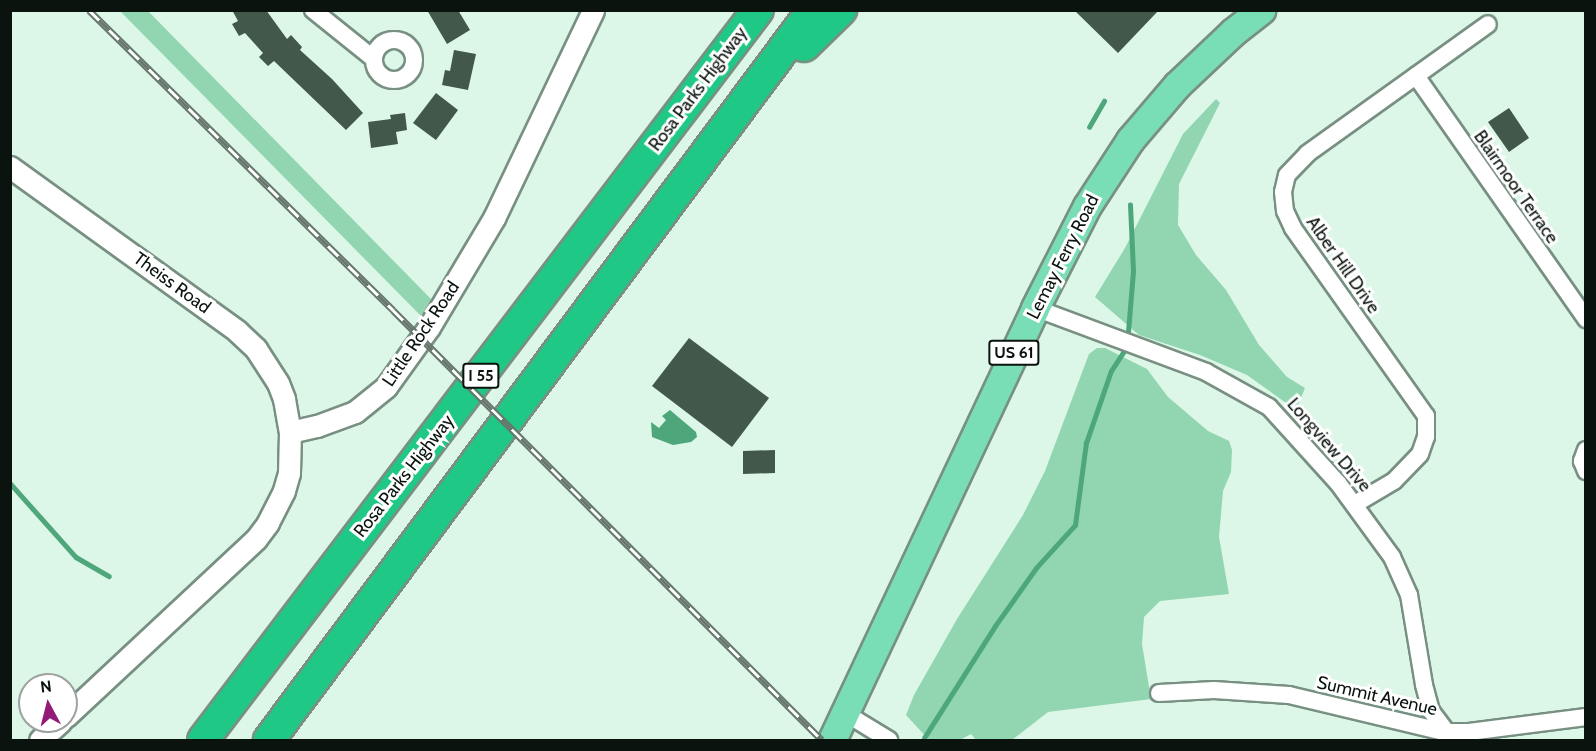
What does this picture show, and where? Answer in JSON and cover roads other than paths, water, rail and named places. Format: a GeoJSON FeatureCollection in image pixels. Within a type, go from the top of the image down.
{"type":"FeatureCollection","features":[{"type":"Feature","properties":{"kind":"highway","name":"Rosa Parks Highway"},"geometry":{"type":"LineString","coordinates":[[203,741],[758,10]]}},
{"type":"Feature","properties":{"kind":"highway","name":"I 55"},"geometry":{"type":"LineString","coordinates":[[269,741],[813,10]]}},
{"type":"Feature","properties":{"kind":"highway"},"geometry":{"type":"LineString","coordinates":[[738,111],[841,10]]}},
{"type":"Feature","properties":{"kind":"main road","name":"Lemay Ferry Road"},"geometry":{"type":"LineString","coordinates":[[832,741],[1035,308],[1087,206],[1130,140],[1177,85],[1233,32],[1261,10]]}},
{"type":"Feature","properties":{"kind":"street"},"geometry":{"type":"LineString","coordinates":[[313,10],[373,58]]}},
{"type":"Feature","properties":{"kind":"street","name":"Little Rock Road"},"geometry":{"type":"LineString","coordinates":[[290,432],[317,426],[355,412],[386,387],[440,310],[494,218],[593,10]]}},
{"type":"Feature","properties":{"kind":"street","name":"Alber Hill Drive"},"geometry":{"type":"LineString","coordinates":[[1355,504],[1394,481],[1420,454],[1426,437],[1426,416],[1293,228],[1285,211],[1282,192],[1287,175],[1308,153],[1488,24]]}},
{"type":"Feature","properties":{"kind":"street","name":"Blairmoor Terrace"},"geometry":{"type":"LineString","coordinates":[[1416,76],[1586,319]]}},
{"type":"Feature","properties":{"kind":"street","name":"Theiss Road"},"geometry":{"type":"LineString","coordinates":[[10,166],[237,331],[256,350],[274,374],[284,399],[290,432]]}},
{"type":"Feature","properties":{"kind":"street","name":"Longview Drive"},"geometry":{"type":"LineString","coordinates":[[1035,308],[1206,372],[1269,406],[1313,453],[1355,504],[1392,557],[1409,595],[1424,685],[1431,711],[1448,736]]}},
{"type":"Feature","properties":{"kind":"street"},"geometry":{"type":"LineString","coordinates":[[78,705],[256,539],[268,523],[284,491],[289,473],[290,432]]}},
{"type":"Feature","properties":{"kind":"street"},"geometry":{"type":"LineString","coordinates":[[1586,450],[1582,460],[1586,471]]}},
{"type":"Feature","properties":{"kind":"street","name":"Summit Avenue"},"geometry":{"type":"LineString","coordinates":[[1159,693],[1214,690],[1289,695],[1448,736],[1586,717]]}},
{"type":"Feature","properties":{"kind":"street"},"geometry":{"type":"LineString","coordinates":[[845,713],[889,741]]}},
{"type":"Feature","properties":{"kind":"waterway"},"geometry":{"type":"LineString","coordinates":[[1089,127],[1104,101]]}},
{"type":"Feature","properties":{"kind":"waterway"},"geometry":{"type":"LineString","coordinates":[[1128,332],[1133,271],[1130,205]]}},
{"type":"Feature","properties":{"kind":"waterway"},"geometry":{"type":"LineString","coordinates":[[924,738],[995,626],[1036,568],[1075,525],[1086,443],[1111,371],[1124,351]]}},
{"type":"Feature","properties":{"kind":"waterway"},"geometry":{"type":"LineString","coordinates":[[10,483],[76,557],[109,576]]}},
{"type":"Feature","properties":{"kind":"railway"},"geometry":{"type":"LineString","coordinates":[[89,10],[393,310],[822,740]]}}]}
